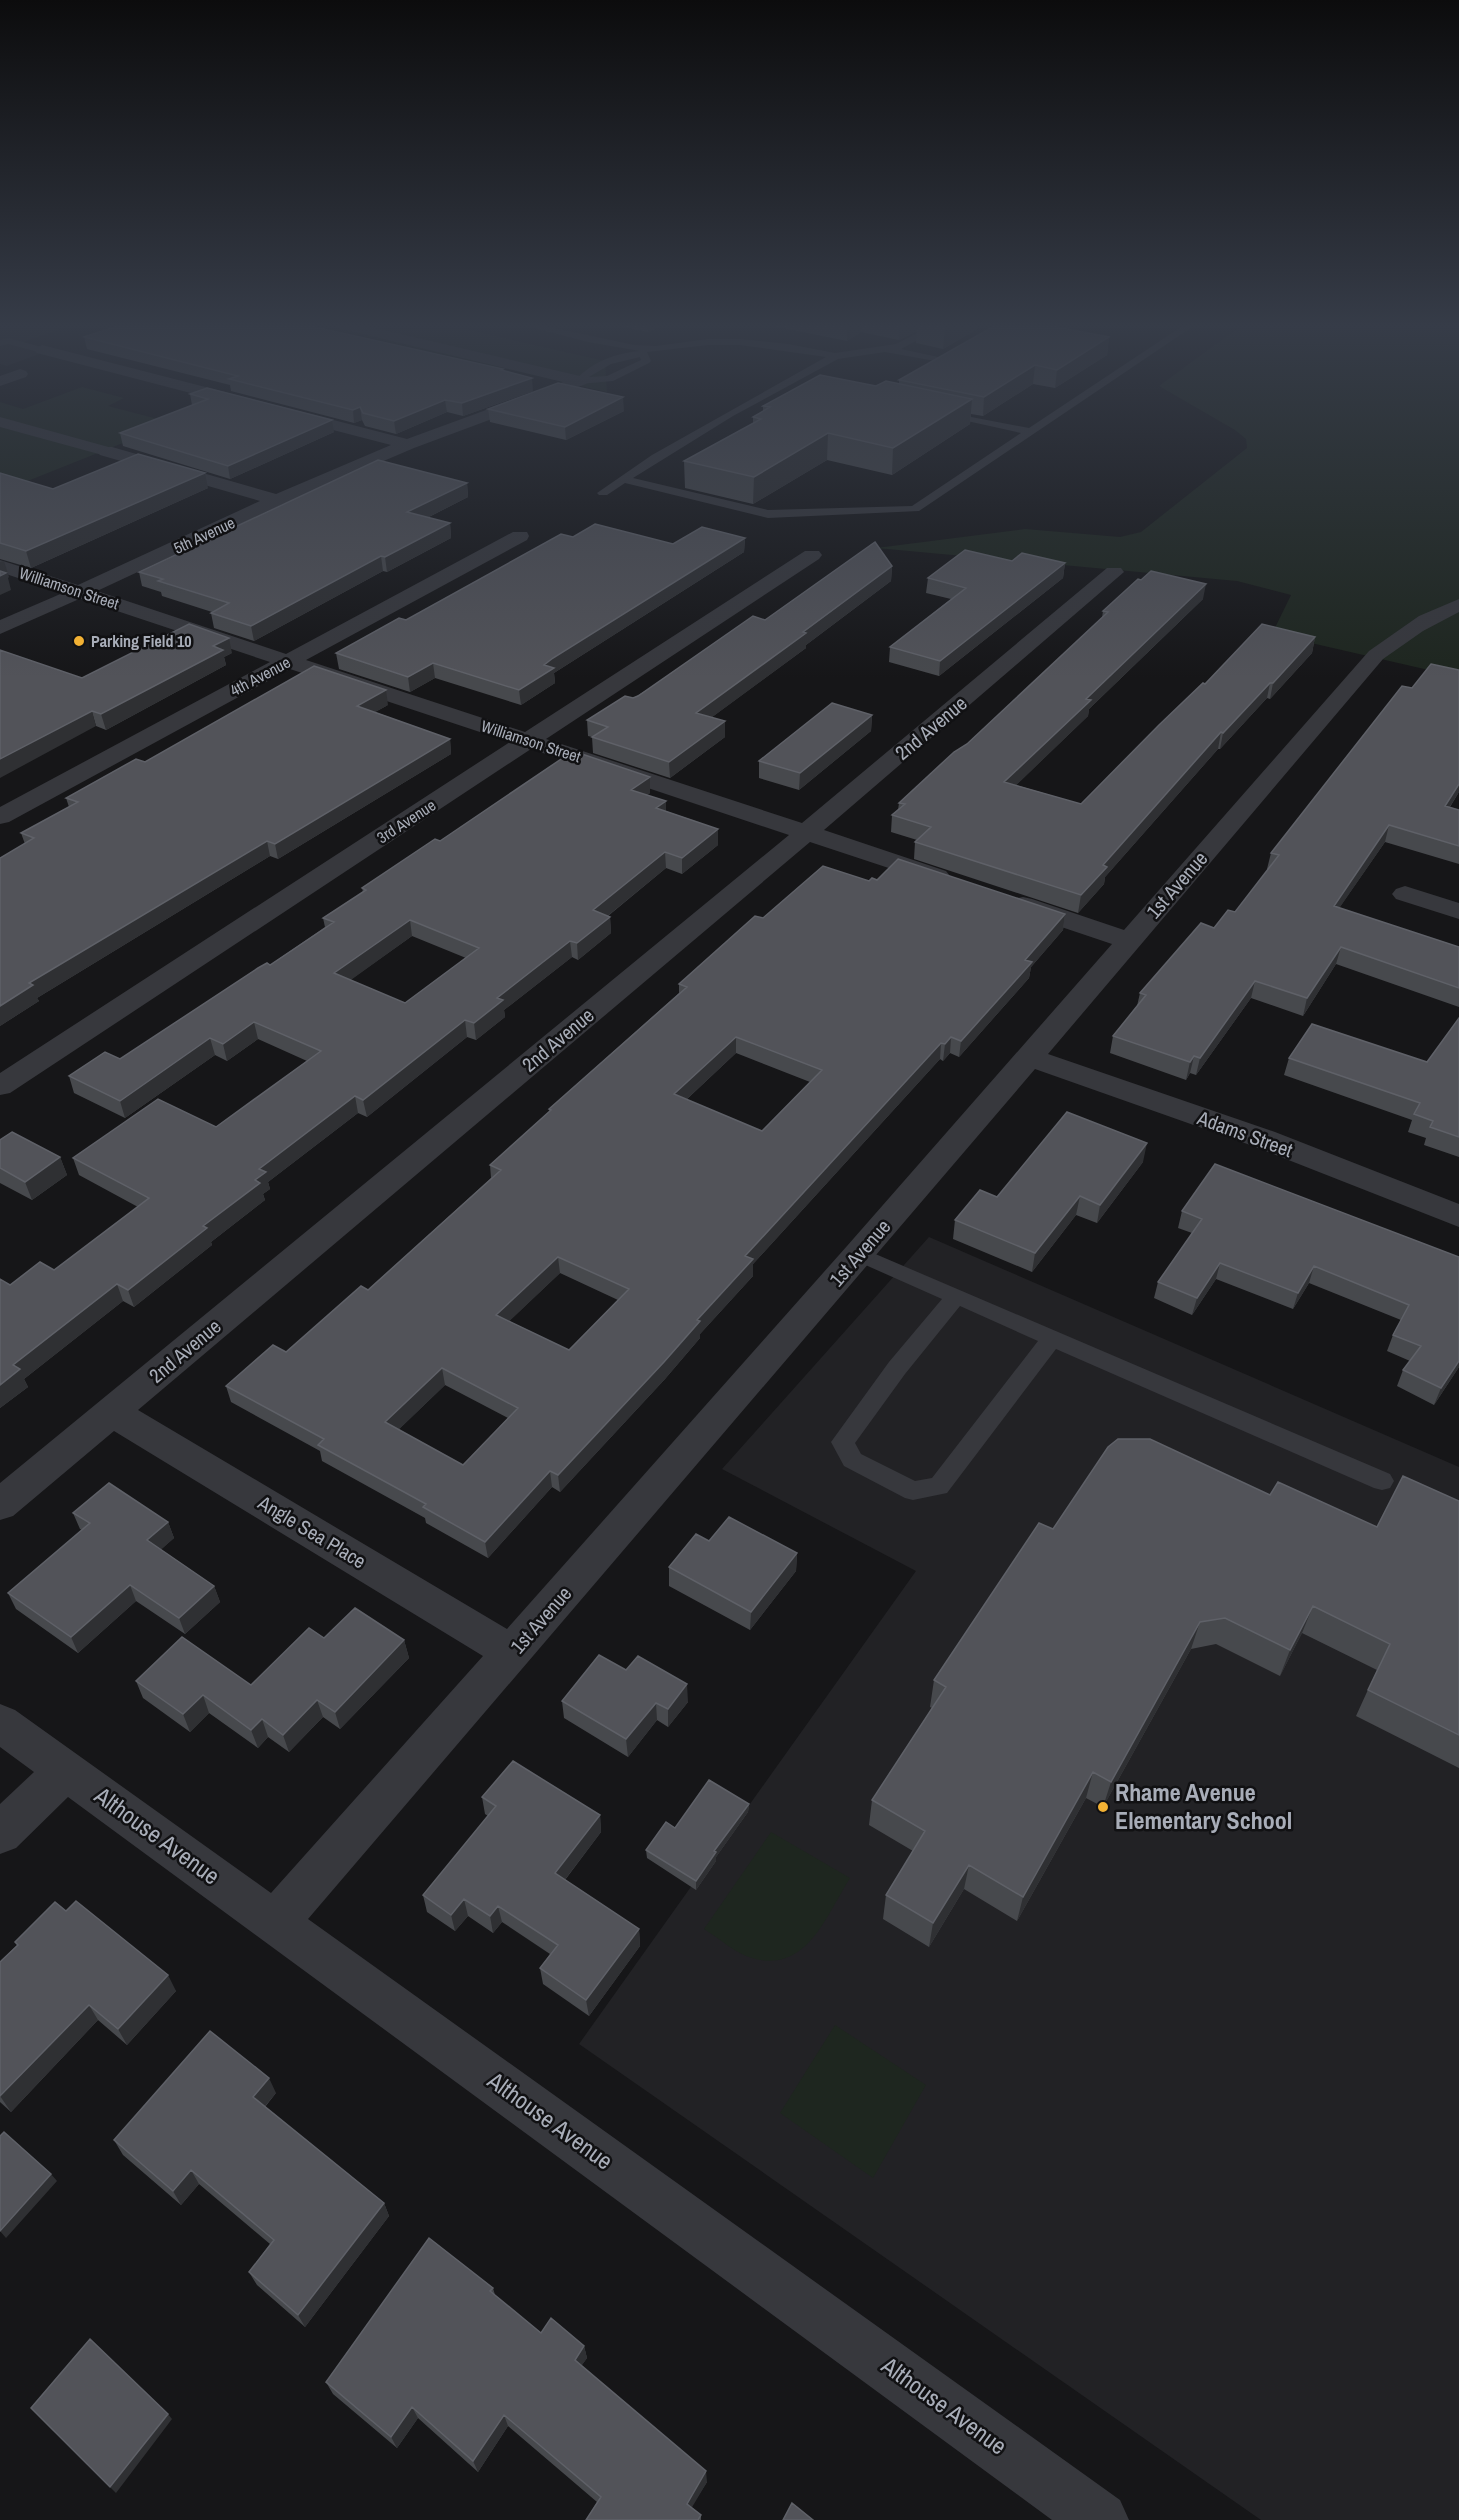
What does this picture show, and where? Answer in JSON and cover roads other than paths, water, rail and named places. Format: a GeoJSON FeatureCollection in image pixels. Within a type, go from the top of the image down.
{"type":"FeatureCollection","features":[{"type":"Feature","properties":{"kind":"street"},"geometry":{"type":"LineString","coordinates":[[73,443],[277,500]]}},
{"type":"Feature","properties":{"kind":"street"},"geometry":{"type":"LineString","coordinates":[[403,443],[408,444]]}},
{"type":"Feature","properties":{"kind":"street","name":"5th Avenue"},"geometry":{"type":"LineString","coordinates":[[0,628],[277,500],[412,443]]}},
{"type":"Feature","properties":{"kind":"street","name":"4th Avenue"},"geometry":{"type":"LineString","coordinates":[[0,817],[520,536]]}},
{"type":"Feature","properties":{"kind":"street","name":"3rd Avenue"},"geometry":{"type":"LineString","coordinates":[[0,1086],[812,555]]}},
{"type":"Feature","properties":{"kind":"street","name":"Williamson Street"},"geometry":{"type":"LineString","coordinates":[[0,566],[960,884]]}},
{"type":"Feature","properties":{"kind":"street","name":"2nd Avenue"},"geometry":{"type":"LineString","coordinates":[[0,1505],[806,833],[1114,572]]}},
{"type":"Feature","properties":{"kind":"street","name":"1st Avenue"},"geometry":{"type":"LineString","coordinates":[[276,1922],[513,1653],[1376,655],[1400,636],[1426,620],[1459,605]]}},
{"type":"Feature","properties":{"kind":"street"},"geometry":{"type":"LineString","coordinates":[[1405,894],[1459,911]]}},
{"type":"Feature","properties":{"kind":"street"},"geometry":{"type":"LineString","coordinates":[[1005,899],[1129,940]]}},
{"type":"Feature","properties":{"kind":"street","name":"Adams Street"},"geometry":{"type":"LineString","coordinates":[[1029,1058],[1264,1139],[1459,1216]]}},
{"type":"Feature","properties":{"kind":"street","name":"Angle Sea Place"},"geometry":{"type":"LineString","coordinates":[[112,1412],[513,1653]]}},
{"type":"Feature","properties":{"kind":"street","name":"Althouse Avenue"},"geometry":{"type":"LineString","coordinates":[[0,1723],[1100,2520]]}},
{"type":"Feature","properties":{"kind":"street"},"geometry":{"type":"LineString","coordinates":[[0,1833],[65,1771]]}},
{"type":"Feature","properties":{"kind":"lane"},"geometry":{"type":"LineString","coordinates":[[603,493],[682,443]]}},
{"type":"Feature","properties":{"kind":"lane"},"geometry":{"type":"LineString","coordinates":[[623,479],[768,514],[915,509],[1015,443]]}},
{"type":"Feature","properties":{"kind":"lane"},"geometry":{"type":"LineString","coordinates":[[859,1254],[1382,1481]]}},
{"type":"Feature","properties":{"kind":"lane"},"geometry":{"type":"LineString","coordinates":[[956,1296],[897,1368],[843,1442],[852,1460],[913,1491],[939,1486],[1052,1338]]}},
{"type":"Feature","properties":{"kind":"place","name":"Parking Field 10"},"geometry":{"type":"Point","coordinates":[79,641]}},
{"type":"Feature","properties":{"kind":"place","name":"Rhame Avenue Elementary School"},"geometry":{"type":"Point","coordinates":[1103,1807]}}]}
